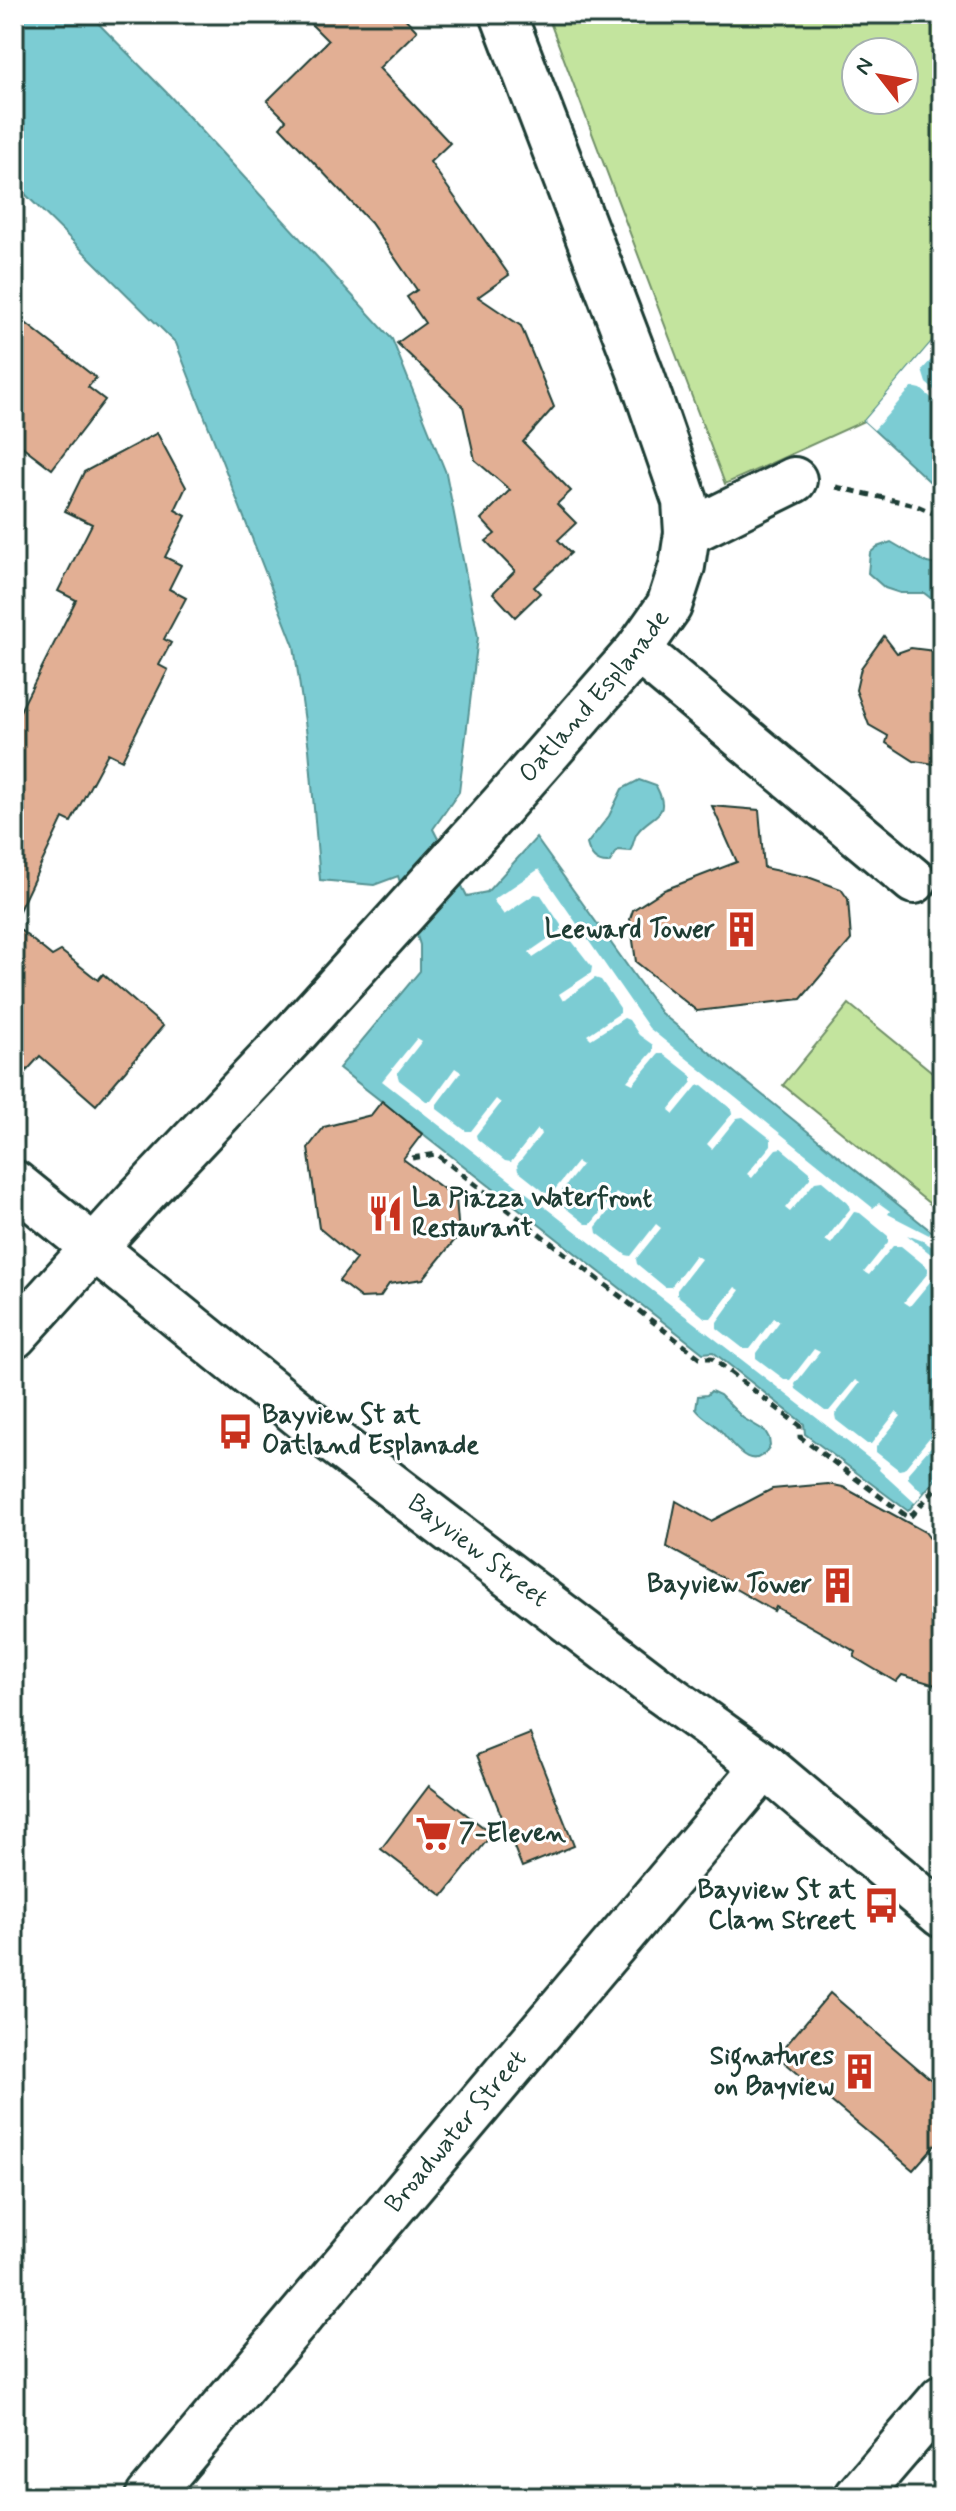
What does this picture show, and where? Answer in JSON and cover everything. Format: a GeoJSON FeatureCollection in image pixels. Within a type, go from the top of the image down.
{"type":"FeatureCollection","features":[{"type":"Feature","properties":{"kind":"street","name":"Oatland Esplanade"},"geometry":{"type":"LineString","coordinates":[[14,1336],[502,805],[638,650],[669,606],[682,566],[687,533],[685,501],[642,377],[503,14]]}},
{"type":"Feature","properties":{"kind":"street"},"geometry":{"type":"LineString","coordinates":[[687,533],[794,480]]}},
{"type":"Feature","properties":{"kind":"street"},"geometry":{"type":"LineString","coordinates":[[638,650],[914,881]]}},
{"type":"Feature","properties":{"kind":"street","name":"Bayview Street"},"geometry":{"type":"LineString","coordinates":[[14,1183],[316,1428],[662,1692],[765,1766],[942,1915]]}},
{"type":"Feature","properties":{"kind":"street","name":"Broadwater Street"},"geometry":{"type":"LineString","coordinates":[[148,2497],[765,1766]]}},
{"type":"Feature","properties":{"kind":"street"},"geometry":{"type":"LineString","coordinates":[[857,2497],[942,2398]]}},
{"type":"Feature","properties":{"kind":"path"},"geometry":{"type":"LineString","coordinates":[[794,480],[915,505],[942,517]]}},
{"type":"Feature","properties":{"kind":"path"},"geometry":{"type":"LineString","coordinates":[[412,1158],[436,1154],[700,1358],[712,1358],[737,1377],[800,1426],[800,1437],[909,1518],[942,1481]]}},
{"type":"Feature","properties":{"kind":"green space"},"geometry":{"type":"Polygon","coordinates":[[[547,14],[942,14],[942,330],[864,421],[725,484],[547,14]]]}},
{"type":"Feature","properties":{"kind":"green space"},"geometry":{"type":"Polygon","coordinates":[[[849,1004],[942,1080],[940,1212],[783,1085],[849,1004]]]}},
{"type":"Feature","properties":{"kind":"water"},"geometry":{"type":"Polygon","coordinates":[[[14,14],[89,14],[169,95],[392,339],[446,473],[478,637],[459,792],[433,829],[467,896],[487,892],[536,838],[661,1013],[942,1240],[942,1472],[908,1511],[805,1434],[804,1424],[713,1352],[703,1353],[339,1068],[420,971],[420,945],[398,876],[374,885],[320,880],[309,749],[294,646],[176,343],[14,183],[14,14]]]}},
{"type":"Feature","properties":{"kind":"water"},"geometry":{"type":"Polygon","coordinates":[[[942,330],[942,493],[864,421],[942,330]]]}},
{"type":"Feature","properties":{"kind":"water"},"geometry":{"type":"Polygon","coordinates":[[[891,542],[927,563],[942,566],[942,607],[924,593],[900,593],[885,588],[868,573],[870,553],[891,542]]]}},
{"type":"Feature","properties":{"kind":"water"},"geometry":{"type":"Polygon","coordinates":[[[639,780],[656,786],[661,796],[661,810],[637,833],[630,851],[618,850],[609,863],[597,861],[587,844],[609,816],[622,789],[639,780]]]}},
{"type":"Feature","properties":{"kind":"water"},"geometry":{"type":"Polygon","coordinates":[[[711,1391],[720,1395],[743,1418],[765,1431],[770,1446],[763,1454],[750,1458],[743,1454],[698,1412],[698,1396],[711,1391]]]}},
{"type":"Feature","properties":{"kind":"pier"},"geometry":{"type":"Polygon","coordinates":[[[942,330],[942,348],[922,370],[926,383],[942,397],[942,407],[921,389],[912,387],[874,430],[864,421],[942,330]]]}},
{"type":"Feature","properties":{"kind":"pier"},"geometry":{"type":"Polygon","coordinates":[[[539,869],[649,1028],[873,1208],[879,1203],[890,1211],[888,1214],[929,1235],[931,1232],[941,1240],[934,1248],[907,1235],[942,1263],[942,1279],[934,1277],[910,1306],[904,1302],[928,1273],[928,1268],[901,1246],[893,1246],[869,1275],[864,1272],[888,1242],[888,1236],[860,1213],[854,1212],[831,1244],[825,1240],[850,1209],[848,1203],[822,1181],[815,1182],[790,1212],[785,1208],[810,1178],[810,1172],[781,1148],[776,1149],[752,1178],[747,1174],[771,1145],[771,1139],[743,1117],[737,1118],[712,1149],[707,1144],[732,1114],[731,1109],[702,1085],[697,1086],[674,1114],[669,1110],[692,1082],[692,1076],[664,1054],[658,1054],[633,1084],[627,1081],[653,1051],[653,1045],[624,1018],[591,1039],[587,1035],[620,1013],[620,1008],[601,980],[595,978],[563,1001],[559,994],[591,973],[592,967],[571,940],[565,937],[533,958],[529,952],[561,930],[561,925],[541,895],[535,894],[504,915],[493,900],[539,869]]]}},
{"type":"Feature","properties":{"kind":"pier"},"geometry":{"type":"Polygon","coordinates":[[[417,1038],[422,1041],[397,1073],[399,1080],[426,1101],[431,1101],[455,1068],[461,1072],[437,1104],[437,1109],[466,1131],[471,1131],[496,1099],[501,1103],[476,1135],[505,1161],[511,1162],[537,1129],[542,1133],[517,1165],[518,1171],[546,1193],[552,1193],[577,1162],[582,1165],[557,1197],[558,1202],[586,1224],[591,1224],[616,1193],[621,1196],[596,1227],[597,1233],[631,1256],[656,1224],[661,1228],[636,1259],[637,1264],[665,1287],[671,1287],[695,1255],[701,1259],[677,1290],[677,1295],[705,1318],[711,1318],[735,1287],[740,1290],[717,1322],[717,1328],[744,1349],[750,1349],[774,1318],[780,1321],[756,1353],[756,1358],[784,1379],[790,1380],[814,1349],[820,1352],[795,1384],[796,1389],[825,1411],[829,1411],[855,1380],[860,1383],[835,1415],[836,1420],[871,1444],[896,1412],[901,1416],[876,1447],[876,1452],[899,1470],[904,1469],[929,1438],[935,1442],[908,1473],[908,1478],[923,1493],[915,1503],[879,1470],[880,1467],[382,1081],[417,1038]]]}},
{"type":"Feature","properties":{"kind":"building"},"geometry":{"type":"Polygon","coordinates":[[[301,14],[401,14],[417,31],[379,68],[450,143],[430,162],[509,275],[478,297],[521,326],[554,407],[523,442],[571,491],[557,504],[576,523],[558,540],[571,553],[534,587],[540,593],[515,617],[493,593],[515,571],[486,541],[495,534],[481,519],[510,490],[475,460],[463,406],[397,343],[425,323],[407,297],[417,290],[371,223],[280,127],[286,120],[267,101],[328,41],[301,14]]]}},
{"type":"Feature","properties":{"kind":"building"},"geometry":{"type":"Polygon","coordinates":[[[14,314],[96,378],[88,387],[105,400],[52,469],[14,440],[14,314]]]}},
{"type":"Feature","properties":{"kind":"building"},"geometry":{"type":"Polygon","coordinates":[[[157,433],[186,487],[175,510],[186,516],[165,557],[181,565],[169,589],[186,598],[164,639],[171,643],[159,665],[168,670],[122,760],[108,753],[71,822],[63,818],[14,921],[14,723],[76,600],[58,591],[92,524],[65,511],[84,472],[157,433]]]}},
{"type":"Feature","properties":{"kind":"building"},"geometry":{"type":"Polygon","coordinates":[[[884,636],[897,653],[911,648],[942,652],[942,765],[914,761],[886,743],[888,736],[869,725],[856,690],[861,668],[884,636]]]}},
{"type":"Feature","properties":{"kind":"building","name":"Leeward Tower"},"geometry":{"type":"Polygon","coordinates":[[[712,806],[759,810],[764,868],[808,877],[841,889],[848,899],[851,940],[801,999],[697,1011],[636,962],[630,919],[633,910],[664,890],[737,862],[712,806]]]}},
{"type":"Feature","properties":{"kind":"building"},"geometry":{"type":"Polygon","coordinates":[[[14,925],[52,956],[61,951],[98,980],[103,974],[163,1026],[96,1105],[40,1056],[14,1085],[14,925]]]}},
{"type":"Feature","properties":{"kind":"building"},"geometry":{"type":"Polygon","coordinates":[[[382,1101],[422,1134],[403,1159],[456,1198],[459,1235],[423,1279],[389,1284],[380,1297],[361,1298],[339,1281],[356,1259],[319,1228],[308,1148],[324,1127],[371,1115],[382,1101]]]}},
{"type":"Feature","properties":{"kind":"building","name":"Bayview Tower"},"geometry":{"type":"Polygon","coordinates":[[[828,1484],[843,1487],[925,1532],[942,1555],[942,1687],[902,1675],[896,1682],[854,1657],[856,1652],[776,1607],[774,1611],[732,1587],[734,1584],[667,1547],[676,1501],[711,1521],[772,1489],[828,1484]]]}},
{"type":"Feature","properties":{"kind":"building"},"geometry":{"type":"Polygon","coordinates":[[[530,1734],[574,1846],[522,1867],[477,1755],[530,1734]]]}},
{"type":"Feature","properties":{"kind":"building","name":"7-Eleven"},"geometry":{"type":"Polygon","coordinates":[[[429,1786],[492,1834],[443,1896],[381,1849],[429,1786]]]}},
{"type":"Feature","properties":{"kind":"building","name":"Signatures on Bayview"},"geometry":{"type":"Polygon","coordinates":[[[830,1993],[942,2089],[942,2137],[913,2170],[777,2056],[830,1993]]]}},
{"type":"Feature","properties":{"kind":"place","name":"Leeward Tower"},"geometry":{"type":"Point","coordinates":[741,930]}},
{"type":"Feature","properties":{"kind":"place","name":"La Piazza Waterfront Restaurant"},"geometry":{"type":"Point","coordinates":[386,1214]}},
{"type":"Feature","properties":{"kind":"place","name":"Bayview St at Oatland Esplanade"},"geometry":{"type":"Point","coordinates":[236,1431]}},
{"type":"Feature","properties":{"kind":"place","name":"Bayview Tower"},"geometry":{"type":"Point","coordinates":[838,1585]}},
{"type":"Feature","properties":{"kind":"place","name":"7-Eleven"},"geometry":{"type":"Point","coordinates":[433,1834]}},
{"type":"Feature","properties":{"kind":"place","name":"Bayview St at Clam Street"},"geometry":{"type":"Point","coordinates":[882,1906]}},
{"type":"Feature","properties":{"kind":"place","name":"Signatures on Bayview"},"geometry":{"type":"Point","coordinates":[860,2072]}}]}
